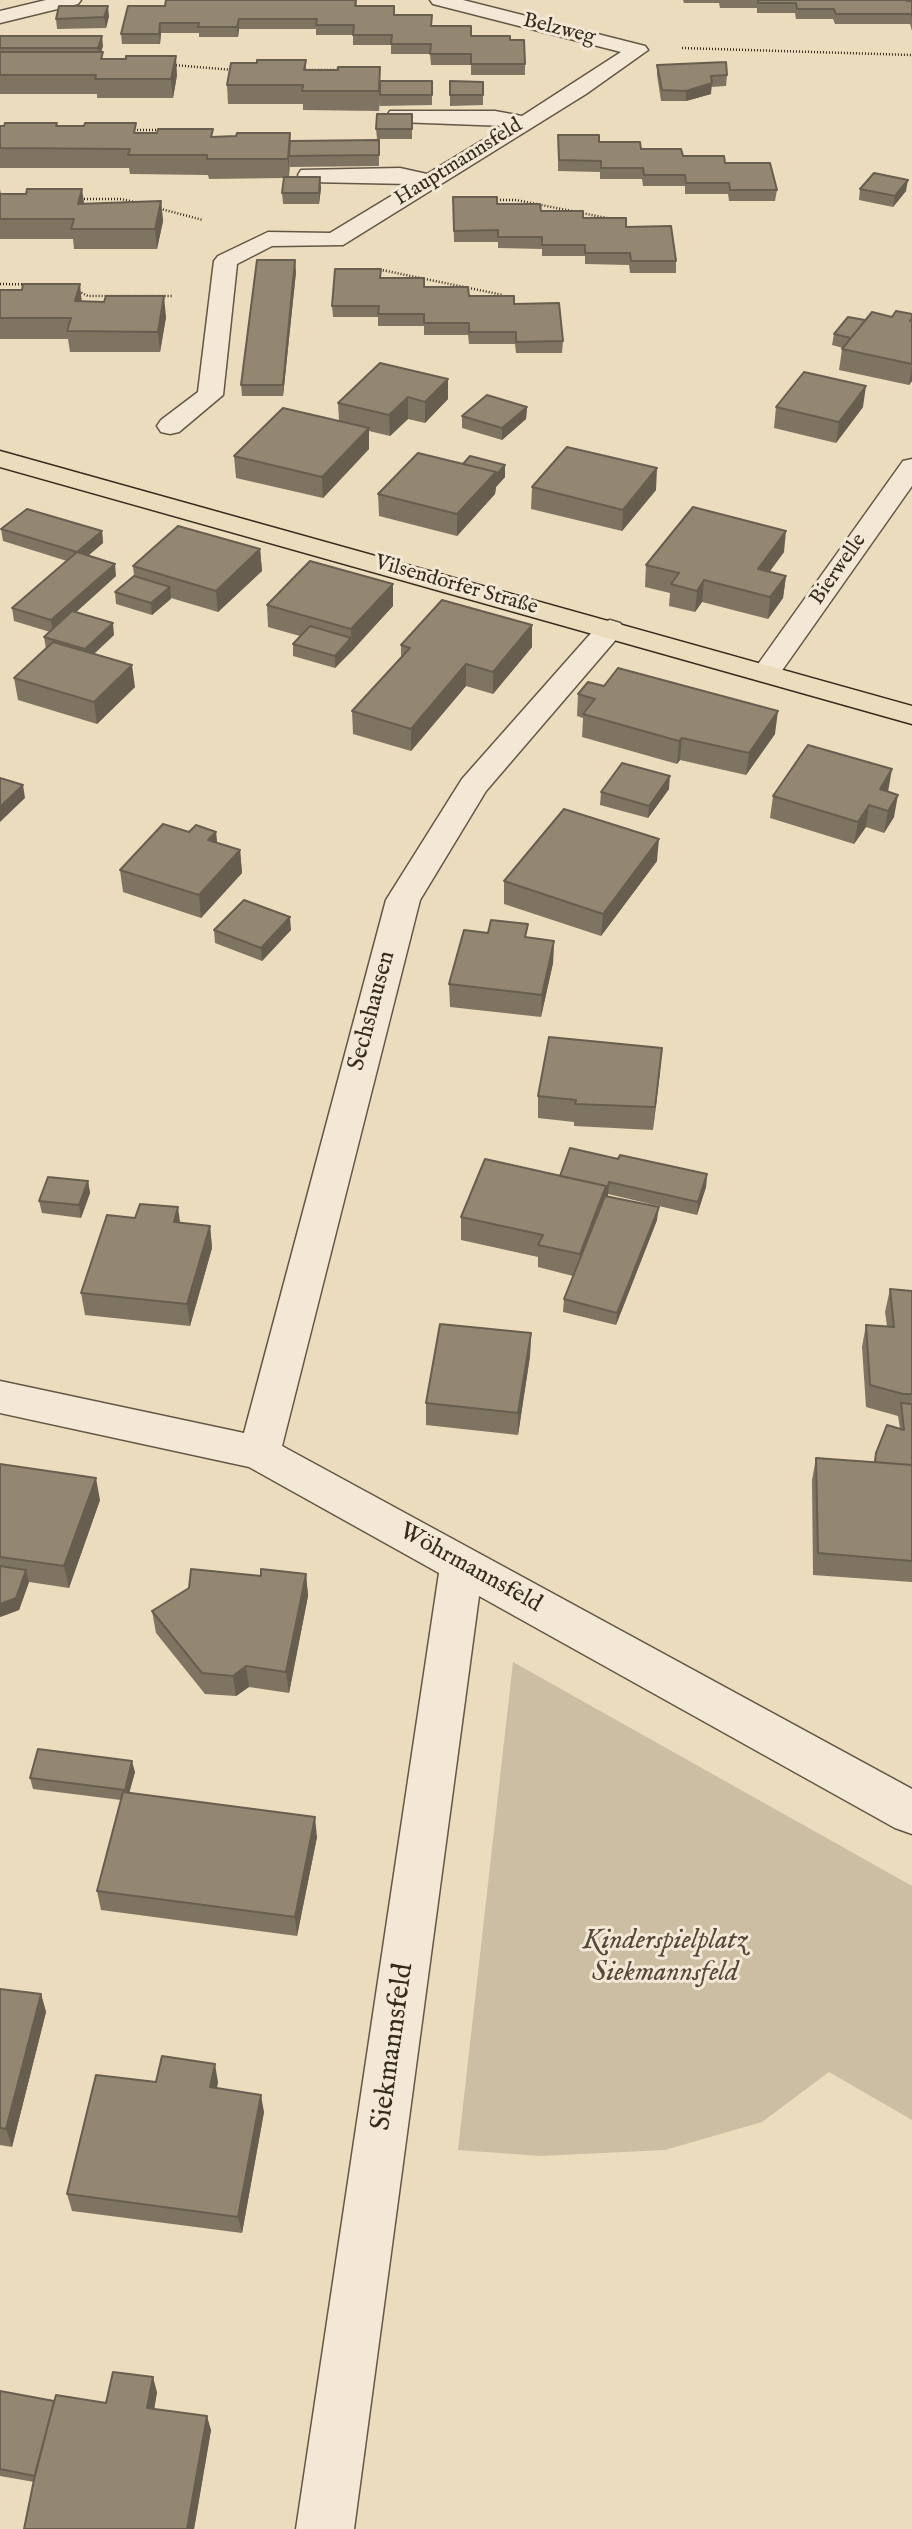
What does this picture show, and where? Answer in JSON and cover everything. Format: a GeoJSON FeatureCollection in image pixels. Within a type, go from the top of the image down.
{"type":"FeatureCollection","features":[{"type":"Feature","properties":{"kind":"main road","name":"Vilsendorfer Straße"},"geometry":{"type":"LineString","coordinates":[[0,459],[912,715]]}},
{"type":"Feature","properties":{"kind":"street"},"geometry":{"type":"LineString","coordinates":[[2,29],[71,0]]}},
{"type":"Feature","properties":{"kind":"street","name":"Belzweg"},"geometry":{"type":"LineString","coordinates":[[440,0],[638,50]]}},
{"type":"Feature","properties":{"kind":"street","name":"Hauptmannsfeld"},"geometry":{"type":"LineString","coordinates":[[335,240],[638,50]]}},
{"type":"Feature","properties":{"kind":"street"},"geometry":{"type":"LineString","coordinates":[[398,116],[495,117],[526,122]]}},
{"type":"Feature","properties":{"kind":"street"},"geometry":{"type":"LineString","coordinates":[[309,176],[400,176],[430,181]]}},
{"type":"Feature","properties":{"kind":"street"},"geometry":{"type":"LineString","coordinates":[[170,426],[210,395],[226,261],[268,239],[335,240]]}},
{"type":"Feature","properties":{"kind":"street","name":"Bierwelle"},"geometry":{"type":"LineString","coordinates":[[765,673],[912,467]]}},
{"type":"Feature","properties":{"kind":"street","name":"Sechshausen"},"geometry":{"type":"LineString","coordinates":[[259,1453],[403,900],[473,786],[610,629]]}},
{"type":"Feature","properties":{"kind":"street","name":"Wöhrmannsfeld"},"geometry":{"type":"LineString","coordinates":[[0,1397],[259,1453],[909,1804]]}},
{"type":"Feature","properties":{"kind":"street","name":"Siekmannsfeld"},"geometry":{"type":"LineString","coordinates":[[325,2529],[463,1565]]}},
{"type":"Feature","properties":{"kind":"path"},"geometry":{"type":"LineString","coordinates":[[638,50],[714,47],[912,55]]}},
{"type":"Feature","properties":{"kind":"path"},"geometry":{"type":"LineString","coordinates":[[167,65],[245,70]]}},
{"type":"Feature","properties":{"kind":"path"},"geometry":{"type":"LineString","coordinates":[[298,70],[351,70]]}},
{"type":"Feature","properties":{"kind":"path"},"geometry":{"type":"LineString","coordinates":[[125,130],[167,130]]}},
{"type":"Feature","properties":{"kind":"path"},"geometry":{"type":"LineString","coordinates":[[404,197],[516,200],[618,220]]}},
{"type":"Feature","properties":{"kind":"path"},"geometry":{"type":"LineString","coordinates":[[67,199],[121,199],[268,239]]}},
{"type":"Feature","properties":{"kind":"path"},"geometry":{"type":"LineString","coordinates":[[335,240],[360,266],[503,295]]}},
{"type":"Feature","properties":{"kind":"path"},"geometry":{"type":"LineString","coordinates":[[0,284],[62,284],[88,296],[220,296]]}},
{"type":"Feature","properties":{"kind":"green space","name":"Kinderspielplatz Siekmannsfeld"},"geometry":{"type":"Polygon","coordinates":[[[513,1662],[912,1886],[912,2120],[829,2072],[762,2122],[665,2150],[541,2156],[458,2150],[513,1662]]]}},
{"type":"Feature","properties":{"kind":"building"},"geometry":{"type":"Polygon","coordinates":[[[166,0],[356,0],[355,6],[394,6],[394,15],[432,15],[431,26],[471,26],[471,36],[510,36],[510,40],[524,40],[525,64],[471,64],[471,54],[430,54],[431,44],[391,44],[392,35],[353,35],[354,25],[316,25],[317,19],[239,19],[237,27],[160,23],[159,34],[121,34],[128,6],[165,6],[166,0]]]}},
{"type":"Feature","properties":{"kind":"building"},"geometry":{"type":"Polygon","coordinates":[[[758,0],[907,0],[912,1],[912,16],[836,14],[834,9],[797,9],[796,3],[758,3],[758,0]]]}},
{"type":"Feature","properties":{"kind":"building"},"geometry":{"type":"Polygon","coordinates":[[[59,6],[108,6],[104,17],[56,19],[59,6]]]}},
{"type":"Feature","properties":{"kind":"building"},"geometry":{"type":"Polygon","coordinates":[[[0,36],[102,36],[98,48],[0,48],[0,36]]]}},
{"type":"Feature","properties":{"kind":"building"},"geometry":{"type":"Polygon","coordinates":[[[0,52],[103,52],[101,59],[176,56],[171,79],[95,79],[96,75],[0,75],[0,52]]]}},
{"type":"Feature","properties":{"kind":"building"},"geometry":{"type":"Polygon","coordinates":[[[257,60],[306,60],[304,70],[380,67],[379,91],[302,91],[303,85],[227,85],[231,63],[257,63],[257,60]]]}},
{"type":"Feature","properties":{"kind":"building"},"geometry":{"type":"Polygon","coordinates":[[[726,62],[727,75],[711,76],[712,83],[686,91],[662,90],[657,65],[726,62]]]}},
{"type":"Feature","properties":{"kind":"building"},"geometry":{"type":"Polygon","coordinates":[[[380,81],[432,81],[432,95],[380,95],[380,81]]]}},
{"type":"Feature","properties":{"kind":"building"},"geometry":{"type":"Polygon","coordinates":[[[450,81],[483,82],[483,95],[450,95],[450,81]]]}},
{"type":"Feature","properties":{"kind":"building"},"geometry":{"type":"Polygon","coordinates":[[[377,114],[412,114],[412,129],[376,129],[377,114]]]}},
{"type":"Feature","properties":{"kind":"building"},"geometry":{"type":"Polygon","coordinates":[[[5,123],[84,126],[85,123],[136,123],[134,133],[157,133],[158,129],[213,129],[211,137],[236,136],[237,133],[290,133],[288,159],[128,155],[130,149],[0,148],[0,126],[5,123]]]}},
{"type":"Feature","properties":{"kind":"building"},"geometry":{"type":"Polygon","coordinates":[[[558,135],[599,135],[599,142],[640,142],[641,149],[681,149],[683,156],[724,156],[725,163],[770,163],[777,190],[730,190],[729,183],[686,183],[685,175],[644,175],[643,168],[601,168],[601,161],[559,160],[558,135]]]}},
{"type":"Feature","properties":{"kind":"building"},"geometry":{"type":"Polygon","coordinates":[[[379,140],[379,155],[289,156],[290,141],[379,140]]]}},
{"type":"Feature","properties":{"kind":"building"},"geometry":{"type":"Polygon","coordinates":[[[874,173],[908,180],[895,196],[860,189],[874,173]]]}},
{"type":"Feature","properties":{"kind":"building"},"geometry":{"type":"Polygon","coordinates":[[[284,177],[320,177],[319,193],[282,193],[284,177]]]}},
{"type":"Feature","properties":{"kind":"building"},"geometry":{"type":"Polygon","coordinates":[[[27,189],[82,189],[78,204],[161,201],[155,229],[71,229],[74,219],[0,219],[0,194],[26,194],[27,189]]]}},
{"type":"Feature","properties":{"kind":"building"},"geometry":{"type":"Polygon","coordinates":[[[453,197],[497,197],[497,204],[540,204],[541,211],[583,211],[583,218],[626,218],[626,227],[671,226],[676,261],[631,261],[630,253],[585,253],[585,245],[542,245],[542,237],[498,237],[498,230],[454,231],[453,197]]]}},
{"type":"Feature","properties":{"kind":"building"},"geometry":{"type":"Polygon","coordinates":[[[257,260],[295,260],[283,385],[241,385],[257,260]]]}},
{"type":"Feature","properties":{"kind":"building"},"geometry":{"type":"Polygon","coordinates":[[[335,269],[381,269],[380,278],[424,278],[424,287],[468,287],[469,296],[514,296],[514,304],[559,303],[563,341],[516,342],[516,332],[469,332],[469,323],[424,323],[424,314],[378,314],[379,306],[332,306],[335,269]]]}},
{"type":"Feature","properties":{"kind":"building"},"geometry":{"type":"Polygon","coordinates":[[[23,284],[80,284],[75,301],[104,302],[106,296],[164,296],[158,332],[67,331],[71,318],[0,318],[0,290],[22,290],[23,284]]]}},
{"type":"Feature","properties":{"kind":"building"},"geometry":{"type":"Polygon","coordinates":[[[896,311],[912,314],[912,364],[842,349],[872,312],[892,317],[896,311]]]}},
{"type":"Feature","properties":{"kind":"building"},"geometry":{"type":"Polygon","coordinates":[[[848,317],[865,320],[851,338],[834,334],[848,317]]]}},
{"type":"Feature","properties":{"kind":"building"},"geometry":{"type":"Polygon","coordinates":[[[380,363],[448,379],[425,402],[408,397],[389,415],[338,403],[380,363]]]}},
{"type":"Feature","properties":{"kind":"building"},"geometry":{"type":"Polygon","coordinates":[[[804,372],[866,386],[839,422],[776,407],[804,372]]]}},
{"type":"Feature","properties":{"kind":"building"},"geometry":{"type":"Polygon","coordinates":[[[487,395],[527,407],[502,428],[462,416],[487,395]]]}},
{"type":"Feature","properties":{"kind":"building"},"geometry":{"type":"Polygon","coordinates":[[[283,408],[369,428],[322,477],[234,456],[283,408]]]}},
{"type":"Feature","properties":{"kind":"building"},"geometry":{"type":"Polygon","coordinates":[[[567,447],[657,468],[623,510],[532,487],[567,447]]]}},
{"type":"Feature","properties":{"kind":"building"},"geometry":{"type":"Polygon","coordinates":[[[418,453],[496,472],[457,514],[378,494],[418,453]]]}},
{"type":"Feature","properties":{"kind":"building"},"geometry":{"type":"Polygon","coordinates":[[[470,456],[505,465],[496,475],[496,472],[463,464],[470,456]]]}},
{"type":"Feature","properties":{"kind":"building"},"geometry":{"type":"Polygon","coordinates":[[[693,507],[786,531],[758,569],[786,576],[770,597],[704,580],[697,591],[671,584],[679,573],[646,565],[693,507]]]}},
{"type":"Feature","properties":{"kind":"building"},"geometry":{"type":"Polygon","coordinates":[[[27,509],[102,531],[77,552],[1,529],[27,509]]]}},
{"type":"Feature","properties":{"kind":"building"},"geometry":{"type":"Polygon","coordinates":[[[178,526],[260,549],[216,591],[133,566],[178,526]]]}},
{"type":"Feature","properties":{"kind":"building"},"geometry":{"type":"Polygon","coordinates":[[[77,552],[115,564],[51,620],[12,608],[77,552]]]}},
{"type":"Feature","properties":{"kind":"building"},"geometry":{"type":"Polygon","coordinates":[[[310,561],[393,584],[351,629],[267,605],[310,561]]]}},
{"type":"Feature","properties":{"kind":"building"},"geometry":{"type":"Polygon","coordinates":[[[134,576],[170,587],[151,603],[115,592],[134,576]]]}},
{"type":"Feature","properties":{"kind":"building"},"geometry":{"type":"Polygon","coordinates":[[[442,600],[532,625],[493,672],[466,664],[411,729],[352,711],[410,648],[401,645],[442,600]]]}},
{"type":"Feature","properties":{"kind":"building"},"geometry":{"type":"Polygon","coordinates":[[[72,611],[113,623],[85,649],[44,637],[72,611]]]}},
{"type":"Feature","properties":{"kind":"building"},"geometry":{"type":"Polygon","coordinates":[[[310,626],[351,638],[335,656],[293,644],[310,626]]]}},
{"type":"Feature","properties":{"kind":"building"},"geometry":{"type":"Polygon","coordinates":[[[53,642],[132,665],[94,702],[14,678],[53,642]]]}},
{"type":"Feature","properties":{"kind":"building"},"geometry":{"type":"Polygon","coordinates":[[[618,668],[778,711],[749,753],[682,738],[679,741],[583,714],[595,699],[578,694],[588,682],[604,686],[618,668]]]}},
{"type":"Feature","properties":{"kind":"building"},"geometry":{"type":"Polygon","coordinates":[[[808,745],[892,769],[880,789],[898,795],[888,811],[869,805],[858,822],[773,796],[808,745]]]}},
{"type":"Feature","properties":{"kind":"building"},"geometry":{"type":"Polygon","coordinates":[[[622,763],[670,776],[649,806],[601,792],[622,763]]]}},
{"type":"Feature","properties":{"kind":"building"},"geometry":{"type":"Polygon","coordinates":[[[0,778],[23,785],[0,807],[0,778]]]}},
{"type":"Feature","properties":{"kind":"building"},"geometry":{"type":"Polygon","coordinates":[[[564,809],[659,839],[603,914],[504,881],[564,809]]]}},
{"type":"Feature","properties":{"kind":"building"},"geometry":{"type":"Polygon","coordinates":[[[163,824],[189,832],[196,825],[216,832],[208,840],[240,850],[199,895],[120,870],[163,824]]]}},
{"type":"Feature","properties":{"kind":"building"},"geometry":{"type":"Polygon","coordinates":[[[244,900],[290,917],[261,948],[214,930],[244,900]]]}},
{"type":"Feature","properties":{"kind":"building"},"geometry":{"type":"Polygon","coordinates":[[[491,920],[528,924],[525,937],[554,941],[542,995],[449,984],[464,930],[488,933],[491,920]]]}},
{"type":"Feature","properties":{"kind":"building"},"geometry":{"type":"Polygon","coordinates":[[[549,1037],[662,1048],[655,1107],[575,1104],[576,1100],[538,1096],[549,1037]]]}},
{"type":"Feature","properties":{"kind":"building"},"geometry":{"type":"Polygon","coordinates":[[[570,1148],[618,1159],[620,1155],[707,1174],[698,1202],[609,1182],[605,1196],[606,1186],[560,1176],[570,1148]]]}},
{"type":"Feature","properties":{"kind":"building"},"geometry":{"type":"Polygon","coordinates":[[[485,1159],[606,1186],[580,1254],[538,1245],[543,1235],[461,1217],[485,1159]]]}},
{"type":"Feature","properties":{"kind":"building"},"geometry":{"type":"Polygon","coordinates":[[[48,1177],[88,1181],[79,1205],[39,1201],[48,1177]]]}},
{"type":"Feature","properties":{"kind":"building"},"geometry":{"type":"Polygon","coordinates":[[[605,1196],[659,1207],[617,1313],[564,1299],[605,1196]]]}},
{"type":"Feature","properties":{"kind":"building"},"geometry":{"type":"Polygon","coordinates":[[[140,1204],[178,1207],[174,1222],[210,1226],[187,1304],[81,1293],[107,1215],[135,1218],[140,1204]]]}},
{"type":"Feature","properties":{"kind":"building"},"geometry":{"type":"Polygon","coordinates":[[[890,1289],[912,1291],[912,1394],[870,1385],[866,1325],[894,1327],[890,1289]]]}},
{"type":"Feature","properties":{"kind":"building"},"geometry":{"type":"Polygon","coordinates":[[[440,1324],[531,1333],[518,1413],[426,1403],[440,1324]]]}},
{"type":"Feature","properties":{"kind":"building"},"geometry":{"type":"Polygon","coordinates":[[[901,1403],[912,1404],[912,1465],[875,1462],[887,1425],[904,1430],[901,1403]]]}},
{"type":"Feature","properties":{"kind":"building"},"geometry":{"type":"Polygon","coordinates":[[[816,1458],[912,1465],[912,1561],[818,1553],[816,1458]]]}},
{"type":"Feature","properties":{"kind":"building"},"geometry":{"type":"Polygon","coordinates":[[[0,1464],[96,1478],[64,1566],[0,1557],[0,1464]]]}},
{"type":"Feature","properties":{"kind":"building"},"geometry":{"type":"Polygon","coordinates":[[[0,1566],[26,1570],[16,1598],[0,1604],[0,1566]]]}},
{"type":"Feature","properties":{"kind":"building"},"geometry":{"type":"Polygon","coordinates":[[[191,1569],[261,1576],[261,1569],[306,1574],[286,1672],[246,1666],[233,1676],[202,1673],[152,1611],[189,1588],[191,1569]]]}},
{"type":"Feature","properties":{"kind":"building"},"geometry":{"type":"Polygon","coordinates":[[[38,1749],[132,1761],[125,1790],[30,1778],[38,1749]]]}},
{"type":"Feature","properties":{"kind":"building"},"geometry":{"type":"Polygon","coordinates":[[[123,1792],[315,1817],[295,1917],[97,1891],[123,1792]]]}},
{"type":"Feature","properties":{"kind":"building"},"geometry":{"type":"Polygon","coordinates":[[[0,1989],[41,1994],[6,2129],[0,2128],[0,1989]]]}},
{"type":"Feature","properties":{"kind":"building"},"geometry":{"type":"Polygon","coordinates":[[[162,2056],[215,2064],[210,2087],[261,2095],[238,2217],[67,2194],[96,2075],[156,2082],[162,2056]]]}},
{"type":"Feature","properties":{"kind":"building"},"geometry":{"type":"Polygon","coordinates":[[[113,2372],[153,2377],[147,2408],[207,2416],[187,2529],[24,2529],[56,2395],[106,2403],[113,2372]]]}},
{"type":"Feature","properties":{"kind":"building"},"geometry":{"type":"Polygon","coordinates":[[[0,2391],[54,2401],[35,2476],[0,2469],[0,2391]]]}}]}
